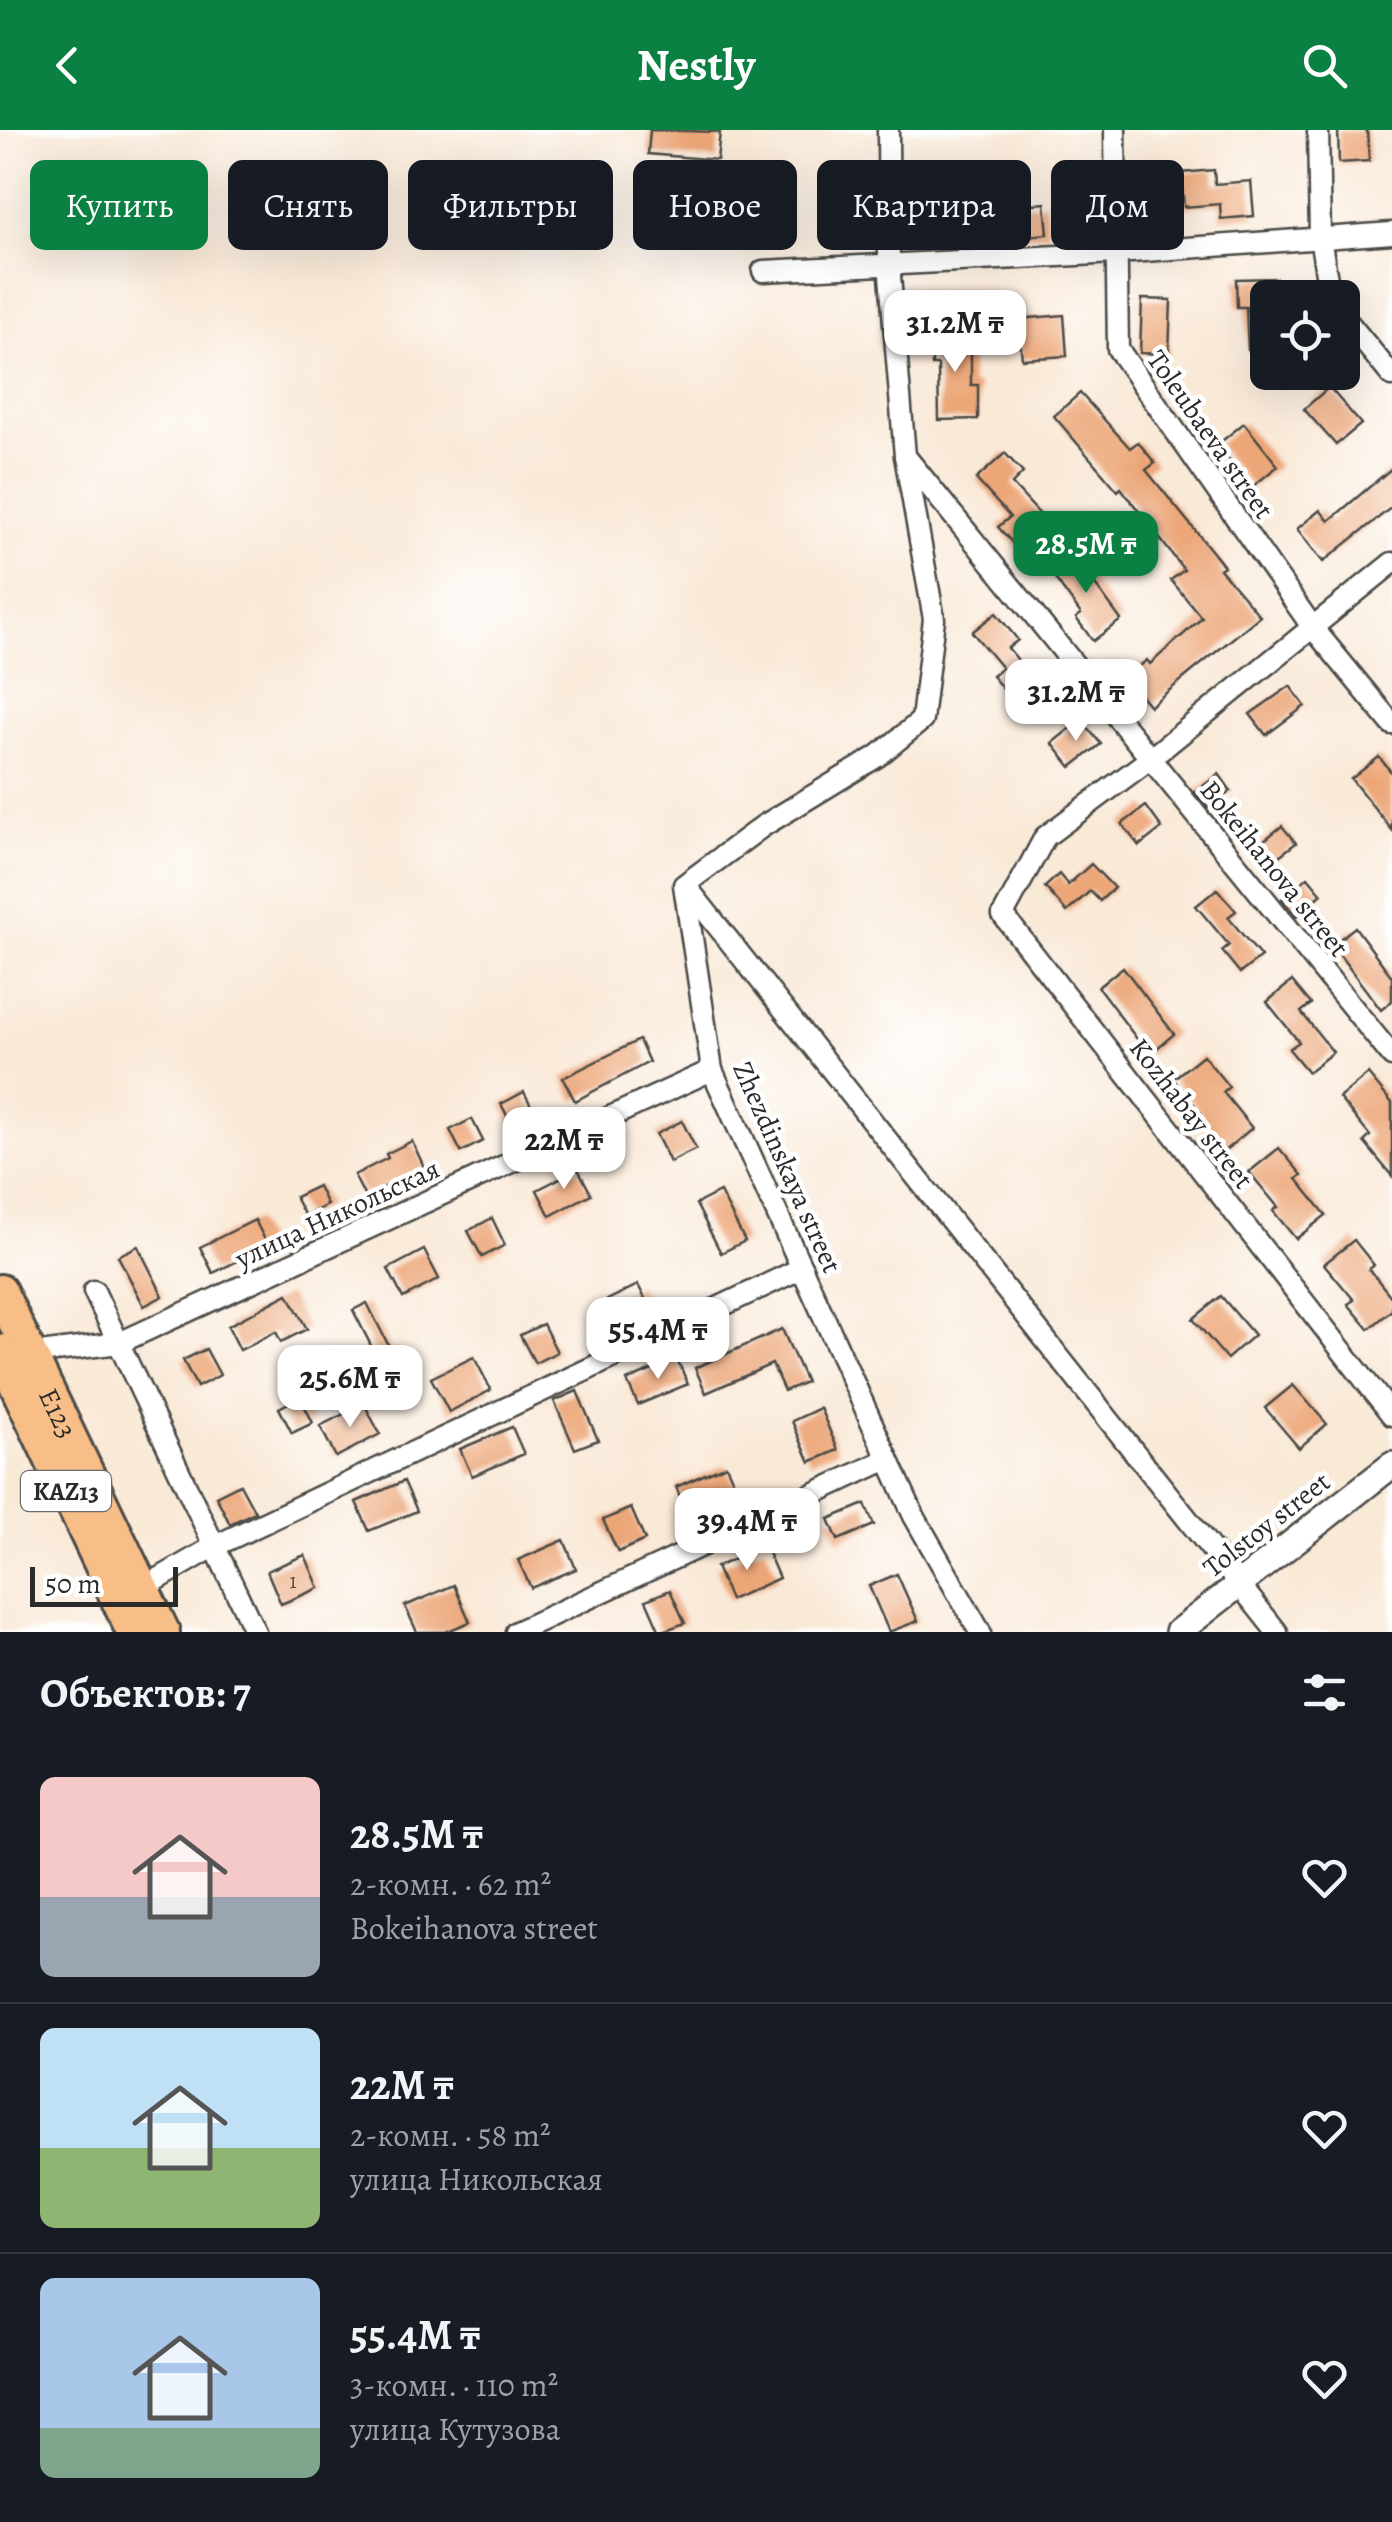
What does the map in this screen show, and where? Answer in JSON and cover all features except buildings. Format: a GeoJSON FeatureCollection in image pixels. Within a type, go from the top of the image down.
{"type":"FeatureCollection","features":[{"type":"Feature","properties":{"kind":"main road","name":"KAZ13"},"geometry":{"type":"LineString","coordinates":[[0,1291],[16,1352],[133,1632]]}},
{"type":"Feature","properties":{"kind":"main road","name":"Е123"},"geometry":{"type":"LineString","coordinates":[[16,1352],[163,1632]]}},
{"type":"Feature","properties":{"kind":"street"},"geometry":{"type":"LineString","coordinates":[[888,130],[889,264],[905,456],[934,619],[922,720],[878,756],[764,826],[684,885],[1277,1632]]}},
{"type":"Feature","properties":{"kind":"street","name":"Toleubaeva street"},"geometry":{"type":"LineString","coordinates":[[1115,130],[1118,349],[1313,628],[1392,724]]}},
{"type":"Feature","properties":{"kind":"street"},"geometry":{"type":"LineString","coordinates":[[1318,130],[1320,237],[1327,280]]}},
{"type":"Feature","properties":{"kind":"street"},"geometry":{"type":"LineString","coordinates":[[763,272],[1392,233]]}},
{"type":"Feature","properties":{"kind":"street"},"geometry":{"type":"LineString","coordinates":[[1360,337],[1392,376]]}},
{"type":"Feature","properties":{"kind":"street","name":"Bokeihanova street"},"geometry":{"type":"LineString","coordinates":[[905,456],[1392,1056]]}},
{"type":"Feature","properties":{"kind":"street"},"geometry":{"type":"LineString","coordinates":[[1151,758],[1392,562]]}},
{"type":"Feature","properties":{"kind":"street","name":"Kozhabay street"},"geometry":{"type":"LineString","coordinates":[[1151,758],[1045,837],[1003,914],[1392,1415]]}},
{"type":"Feature","properties":{"kind":"street","name":"Zhezdinskaya street"},"geometry":{"type":"LineString","coordinates":[[684,885],[712,1070],[914,1516],[980,1632]]}},
{"type":"Feature","properties":{"kind":"street","name":"улица Никольская"},"geometry":{"type":"LineString","coordinates":[[16,1352],[119,1344],[712,1070]]}},
{"type":"Feature","properties":{"kind":"street"},"geometry":{"type":"LineString","coordinates":[[143,1588],[215,1546],[802,1268]]}},
{"type":"Feature","properties":{"kind":"street"},"geometry":{"type":"LineString","coordinates":[[94,1291],[255,1632]]}},
{"type":"Feature","properties":{"kind":"street"},"geometry":{"type":"LineString","coordinates":[[516,1632],[888,1458]]}},
{"type":"Feature","properties":{"kind":"street","name":"Tolstoy street"},"geometry":{"type":"LineString","coordinates":[[1178,1632],[1392,1465]]}}]}
